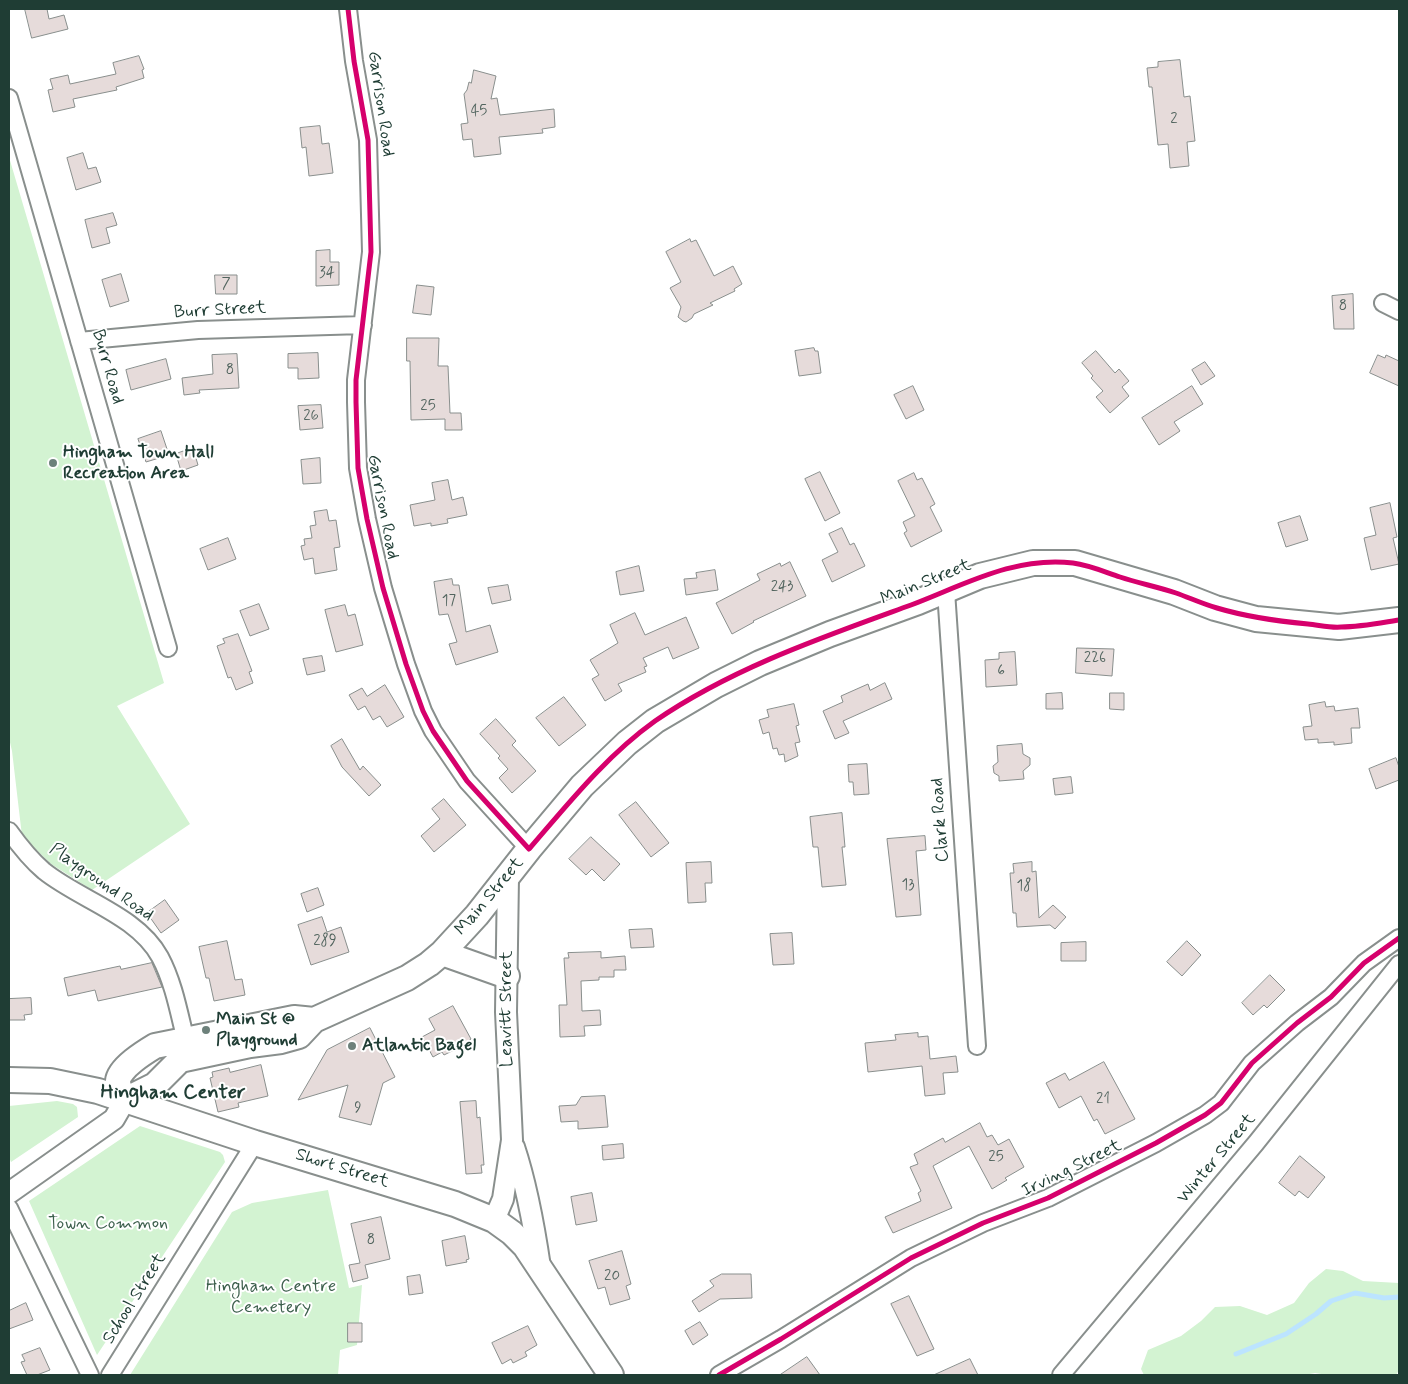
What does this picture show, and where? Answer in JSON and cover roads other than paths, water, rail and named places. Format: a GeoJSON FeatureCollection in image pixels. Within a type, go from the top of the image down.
{"type":"FeatureCollection","features":[{"type":"Feature","properties":{"kind":"main road","name":"Main Street"},"geometry":{"type":"LineString","coordinates":[[188,1049],[180,1060],[155,1085],[125,1100],[118,1081],[120,1075],[139,1056],[155,1046],[188,1049],[264,1033],[281,1041],[299,1036],[314,1020],[407,978],[429,964],[442,953],[477,915],[582,786],[627,743],[655,722],[716,685],[760,663],[980,576],[1032,562],[1067,563],[1082,565],[1174,592],[1215,608],[1256,619],[1339,627],[1399,620]]}},
{"type":"Feature","properties":{"kind":"main road"},"geometry":{"type":"LineString","coordinates":[[442,953],[506,976]]}},
{"type":"Feature","properties":{"kind":"main road"},"geometry":{"type":"LineString","coordinates":[[9,1080],[50,1081],[82,1087],[125,1100]]}},
{"type":"Feature","properties":{"kind":"main road","name":"Short Street"},"geometry":{"type":"LineString","coordinates":[[125,1100],[255,1143],[455,1204],[494,1220],[512,1233],[525,1246],[540,1267]]}},
{"type":"Feature","properties":{"kind":"main road","name":"Leavitt Street"},"geometry":{"type":"LineString","coordinates":[[540,1267],[611,1375]]}},
{"type":"Feature","properties":{"kind":"street","name":"Garrison Road"},"geometry":{"type":"LineString","coordinates":[[348,9],[354,61],[368,140],[371,252],[356,380],[358,468],[367,519],[383,588],[406,664],[423,711],[433,731],[467,780],[529,849]]}},
{"type":"Feature","properties":{"kind":"street","name":"Burr Road"},"geometry":{"type":"LineString","coordinates":[[9,98],[168,648]]}},
{"type":"Feature","properties":{"kind":"street"},"geometry":{"type":"LineString","coordinates":[[1384,302],[1399,311]]}},
{"type":"Feature","properties":{"kind":"street","name":"Burr Street"},"geometry":{"type":"LineString","coordinates":[[79,341],[198,330],[363,325]]}},
{"type":"Feature","properties":{"kind":"street","name":"Clark Road"},"geometry":{"type":"LineString","coordinates":[[946,590],[977,1046]]}},
{"type":"Feature","properties":{"kind":"street","name":"Playground Road"},"geometry":{"type":"LineString","coordinates":[[9,831],[26,853],[44,871],[113,913],[139,932],[151,944],[160,958],[172,986],[188,1049]]}},
{"type":"Feature","properties":{"kind":"street","name":"Leavitt Street"},"geometry":{"type":"LineString","coordinates":[[494,1220],[503,1199],[512,1140],[507,1058],[508,877]]}},
{"type":"Feature","properties":{"kind":"street","name":"Irving Street"},"geometry":{"type":"LineString","coordinates":[[719,1375],[781,1339],[911,1258],[983,1223],[1048,1198],[1156,1144],[1205,1115],[1221,1103],[1252,1063],[1297,1022],[1331,997],[1364,963],[1399,938]]}},
{"type":"Feature","properties":{"kind":"street","name":"Winter Street"},"geometry":{"type":"LineString","coordinates":[[1061,1375],[1256,1143],[1399,964]]}},
{"type":"Feature","properties":{"kind":"street"},"geometry":{"type":"LineString","coordinates":[[9,1193],[114,1119],[125,1100]]}},
{"type":"Feature","properties":{"kind":"street","name":"Leavitt Street"},"geometry":{"type":"LineString","coordinates":[[512,1140],[525,1184],[540,1267]]}},
{"type":"Feature","properties":{"kind":"street","name":"School Street"},"geometry":{"type":"LineString","coordinates":[[110,1375],[255,1143]]}},
{"type":"Feature","properties":{"kind":"street"},"geometry":{"type":"LineString","coordinates":[[9,1208],[90,1375]]}},
{"type":"Feature","properties":{"kind":"waterway"},"geometry":{"type":"LineString","coordinates":[[1236,1354],[1286,1334],[1316,1314],[1331,1301],[1355,1293],[1384,1298],[1399,1297]]}},
{"type":"Feature","properties":{"kind":"place","name":"Hingham Town Hall Recreation Area"},"geometry":{"type":"Point","coordinates":[53,463]}},
{"type":"Feature","properties":{"kind":"place","name":"Main St @ Playground"},"geometry":{"type":"Point","coordinates":[206,1030]}},
{"type":"Feature","properties":{"kind":"place","name":"Atlantic Bagel"},"geometry":{"type":"Point","coordinates":[352,1046]}},
{"type":"Feature","properties":{"kind":"district","name":"Hingham Center"},"geometry":{"type":"Point","coordinates":[173,1094]}},
{"type":"Feature","properties":{"kind":"park label","name":"Town Common"},"geometry":{"type":"Point","coordinates":[108,1224]}},
{"type":"Feature","properties":{"kind":"park label","name":"Hingham Centre Cemetery"},"geometry":{"type":"Point","coordinates":[271,1297]}}]}
